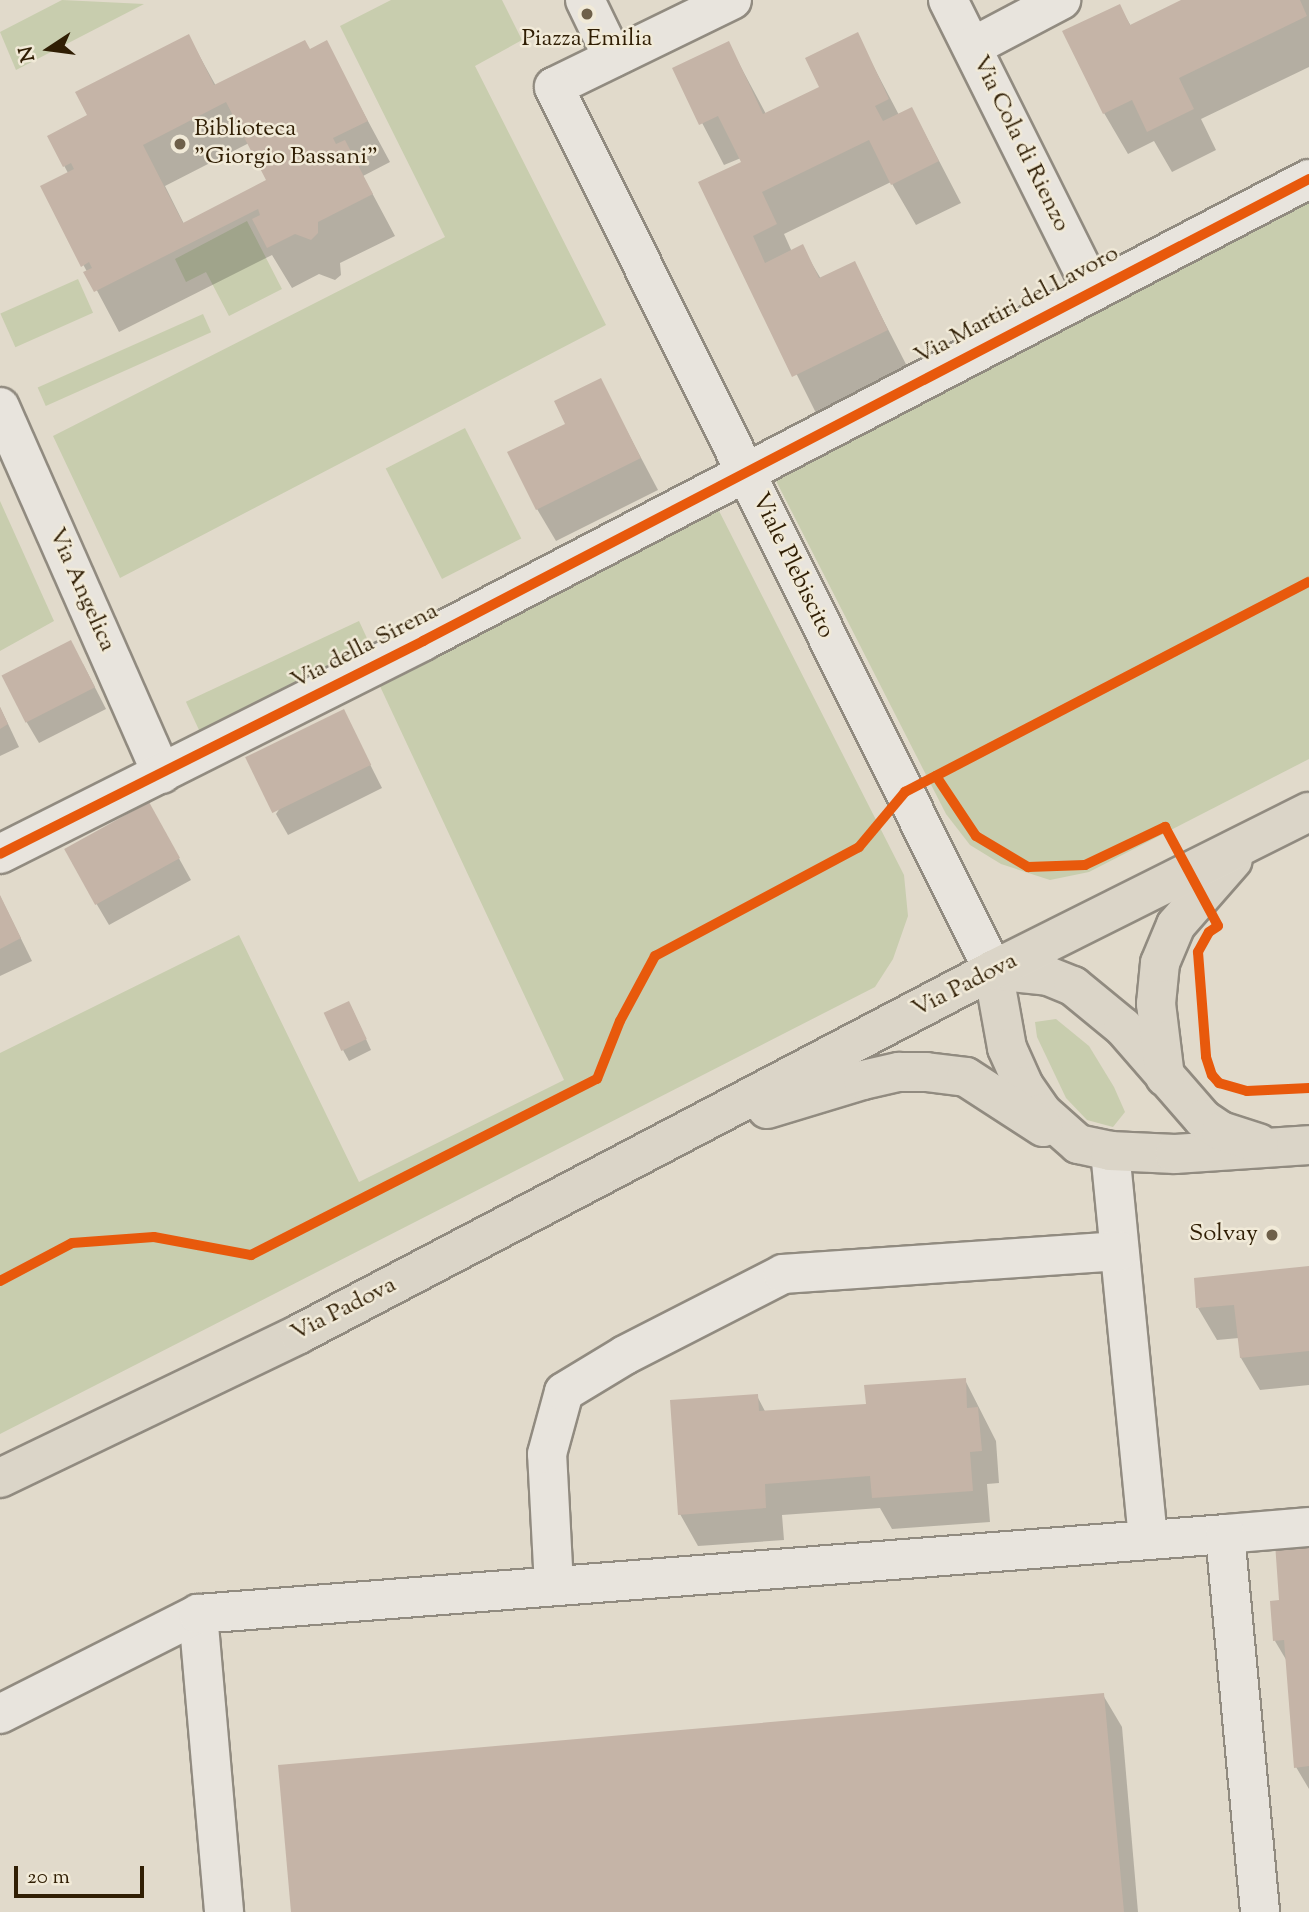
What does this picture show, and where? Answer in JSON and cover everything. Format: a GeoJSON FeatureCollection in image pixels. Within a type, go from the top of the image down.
{"type":"FeatureCollection","features":[{"type":"Feature","properties":{"kind":"main road","name":"Via Padova"},"geometry":{"type":"LineString","coordinates":[[0,1478],[299,1334],[993,971],[1309,812]]}},
{"type":"Feature","properties":{"kind":"main road","name":"Via Padova"},"geometry":{"type":"LineString","coordinates":[[1165,1077],[1156,1004],[1160,963],[1176,925],[1248,844]]}},
{"type":"Feature","properties":{"kind":"main road"},"geometry":{"type":"LineString","coordinates":[[993,971],[1048,976],[1073,986],[1124,1027],[1203,1119],[1221,1131],[1295,1146],[1175,1154],[1094,1148],[1043,1113],[1024,1086],[1007,1048],[993,971]]}},
{"type":"Feature","properties":{"kind":"main road","name":"Via Padova"},"geometry":{"type":"LineString","coordinates":[[684,1134],[863,1080],[899,1072],[926,1072],[966,1077],[1094,1148]]}},
{"type":"Feature","properties":{"kind":"street"},"geometry":{"type":"LineString","coordinates":[[585,0],[613,58],[712,4]]}},
{"type":"Feature","properties":{"kind":"street","name":"Via Cola di Rienzo"},"geometry":{"type":"LineString","coordinates":[[948,0],[1092,289]]}},
{"type":"Feature","properties":{"kind":"street"},"geometry":{"type":"LineString","coordinates":[[972,47],[1061,0]]}},
{"type":"Feature","properties":{"kind":"street","name":"Viale Plebiscito"},"geometry":{"type":"LineString","coordinates":[[613,58],[554,87],[993,971]]}},
{"type":"Feature","properties":{"kind":"street","name":"Via Martiri del Lavoro"},"geometry":{"type":"LineString","coordinates":[[746,473],[1092,289],[1309,179]]}},
{"type":"Feature","properties":{"kind":"street","name":"Via Angelica"},"geometry":{"type":"LineString","coordinates":[[0,407],[162,774]]}},
{"type":"Feature","properties":{"kind":"street","name":"Via della Sirena"},"geometry":{"type":"LineString","coordinates":[[0,854],[162,774],[746,473]]}},
{"type":"Feature","properties":{"kind":"street"},"geometry":{"type":"LineString","coordinates":[[1094,1148],[1119,1251],[1148,1539]]}},
{"type":"Feature","properties":{"kind":"street"},"geometry":{"type":"LineString","coordinates":[[554,1586],[547,1454],[564,1392],[625,1355],[783,1274],[1119,1251]]}},
{"type":"Feature","properties":{"kind":"street"},"geometry":{"type":"LineString","coordinates":[[0,1714],[198,1614],[1309,1527]]}},
{"type":"Feature","properties":{"kind":"street"},"geometry":{"type":"LineString","coordinates":[[1225,1534],[1260,1912]]}},
{"type":"Feature","properties":{"kind":"street"},"geometry":{"type":"LineString","coordinates":[[198,1614],[224,1912]]}},
{"type":"Feature","properties":{"kind":"green space"},"geometry":{"type":"Polygon","coordinates":[[[62,0],[144,4],[16,70],[0,32],[62,0]]]}},
{"type":"Feature","properties":{"kind":"green space"},"geometry":{"type":"Polygon","coordinates":[[[391,0],[502,0],[522,40],[475,66],[606,325],[120,578],[53,436],[445,237],[340,26],[391,0]]]}},
{"type":"Feature","properties":{"kind":"green space"},"geometry":{"type":"Polygon","coordinates":[[[1309,195],[1309,759],[1089,872],[1050,880],[1001,864],[970,845],[946,814],[771,471],[1309,195]]]}},
{"type":"Feature","properties":{"kind":"green space"},"geometry":{"type":"Polygon","coordinates":[[[247,221],[282,289],[229,316],[206,272],[186,282],[175,259],[247,221]]]}},
{"type":"Feature","properties":{"kind":"green space"},"geometry":{"type":"Polygon","coordinates":[[[78,279],[93,313],[15,347],[0,314],[78,279]]]}},
{"type":"Feature","properties":{"kind":"green space"},"geometry":{"type":"Polygon","coordinates":[[[203,314],[211,332],[46,406],[38,388],[203,314]]]}},
{"type":"Feature","properties":{"kind":"green space"},"geometry":{"type":"Polygon","coordinates":[[[465,428],[521,538],[442,579],[386,468],[465,428]]]}},
{"type":"Feature","properties":{"kind":"green space"},"geometry":{"type":"Polygon","coordinates":[[[0,501],[54,621],[0,651],[0,501]]]}},
{"type":"Feature","properties":{"kind":"green space"},"geometry":{"type":"Polygon","coordinates":[[[716,505],[904,875],[908,916],[893,959],[875,987],[0,1434],[0,1053],[239,935],[359,1182],[564,1080],[378,682],[716,505]]]}},
{"type":"Feature","properties":{"kind":"green space"},"geometry":{"type":"Polygon","coordinates":[[[359,621],[373,651],[200,732],[186,702],[359,621]]]}},
{"type":"Feature","properties":{"kind":"green space"},"geometry":{"type":"Polygon","coordinates":[[[1056,1019],[1089,1046],[1114,1087],[1125,1112],[1113,1127],[1087,1120],[1066,1098],[1037,1037],[1035,1022],[1056,1019]]]}},
{"type":"Feature","properties":{"kind":"building"},"geometry":{"type":"Polygon","coordinates":[[[1181,0],[1300,0],[1307,16],[1179,78],[1194,109],[1147,132],[1132,100],[1103,114],[1062,31],[1120,4],[1130,25],[1181,0]]]}},
{"type":"Feature","properties":{"kind":"building"},"geometry":{"type":"Polygon","coordinates":[[[858,32],[889,99],[875,106],[883,121],[912,107],[939,161],[891,185],[869,140],[762,192],[777,224],[753,236],[765,263],[803,244],[819,278],[855,261],[888,330],[792,377],[698,182],[741,162],[718,116],[699,125],[672,68],[729,41],[763,114],[819,87],[805,58],[858,32]]]}},
{"type":"Feature","properties":{"kind":"building"},"geometry":{"type":"Polygon","coordinates":[[[189,34],[214,85],[305,40],[310,49],[327,40],[368,121],[333,138],[336,144],[345,140],[373,194],[318,222],[318,233],[311,240],[295,234],[267,248],[252,219],[260,215],[258,209],[94,292],[83,272],[92,268],[89,262],[81,267],[40,186],[74,169],[71,163],[63,167],[47,136],[87,115],[75,92],[189,34]],[[226,102],[143,145],[183,223],[266,180],[226,102]]]}},
{"type":"Feature","properties":{"kind":"building"},"geometry":{"type":"Polygon","coordinates":[[[601,378],[641,458],[536,510],[507,452],[565,424],[554,401],[601,378]]]}},
{"type":"Feature","properties":{"kind":"building"},"geometry":{"type":"Polygon","coordinates":[[[71,640],[95,687],[26,723],[2,675],[71,640]]]}},
{"type":"Feature","properties":{"kind":"building"},"geometry":{"type":"Polygon","coordinates":[[[0,707],[8,724],[0,729],[0,707]]]}},
{"type":"Feature","properties":{"kind":"building"},"geometry":{"type":"Polygon","coordinates":[[[344,709],[371,765],[272,813],[245,757],[344,709]]]}},
{"type":"Feature","properties":{"kind":"building"},"geometry":{"type":"Polygon","coordinates":[[[149,802],[180,858],[95,905],[64,849],[149,802]]]}},
{"type":"Feature","properties":{"kind":"building"},"geometry":{"type":"Polygon","coordinates":[[[0,895],[21,938],[0,949],[0,895]]]}},
{"type":"Feature","properties":{"kind":"building"},"geometry":{"type":"Polygon","coordinates":[[[349,1001],[367,1039],[341,1051],[324,1013],[349,1001]]]}},
{"type":"Feature","properties":{"kind":"building"},"geometry":{"type":"Polygon","coordinates":[[[1309,1266],[1309,1351],[1240,1358],[1234,1305],[1196,1308],[1194,1278],[1309,1266]]]}},
{"type":"Feature","properties":{"kind":"building"},"geometry":{"type":"Polygon","coordinates":[[[966,1378],[967,1408],[978,1407],[982,1451],[970,1452],[973,1491],[872,1498],[870,1476],[765,1484],[766,1508],[678,1515],[670,1400],[758,1394],[759,1411],[866,1404],[864,1385],[966,1378]]]}},
{"type":"Feature","properties":{"kind":"building"},"geometry":{"type":"Polygon","coordinates":[[[1309,1540],[1309,1766],[1294,1768],[1284,1640],[1273,1641],[1270,1601],[1279,1600],[1275,1543],[1309,1540]]]}},
{"type":"Feature","properties":{"kind":"building"},"geometry":{"type":"Polygon","coordinates":[[[1104,1693],[1124,1912],[291,1912],[278,1765],[1104,1693]]]}},
{"type":"Feature","properties":{"kind":"cycle path"},"geometry":{"type":"LineString","coordinates":[[0,854],[423,641],[1309,179]]}},
{"type":"Feature","properties":{"kind":"cycle path"},"geometry":{"type":"LineString","coordinates":[[0,1281],[72,1243],[154,1237],[251,1255],[597,1079],[620,1021],[655,956],[859,847],[905,792],[1309,582]]}},
{"type":"Feature","properties":{"kind":"cycle path"},"geometry":{"type":"LineString","coordinates":[[936,776],[976,836],[1028,867],[1085,865],[1165,827],[1218,926],[1209,932],[1198,952],[1206,1057],[1212,1075],[1219,1083],[1247,1091],[1309,1088]]}},
{"type":"Feature","properties":{"kind":"place","name":"Piazza Emilia"},"geometry":{"type":"Point","coordinates":[587,14]}},
{"type":"Feature","properties":{"kind":"place","name":"Biblioteca \"Giorgio Bassani\""},"geometry":{"type":"Point","coordinates":[180,144]}},
{"type":"Feature","properties":{"kind":"place","name":"Solvay"},"geometry":{"type":"Point","coordinates":[1272,1235]}}]}
